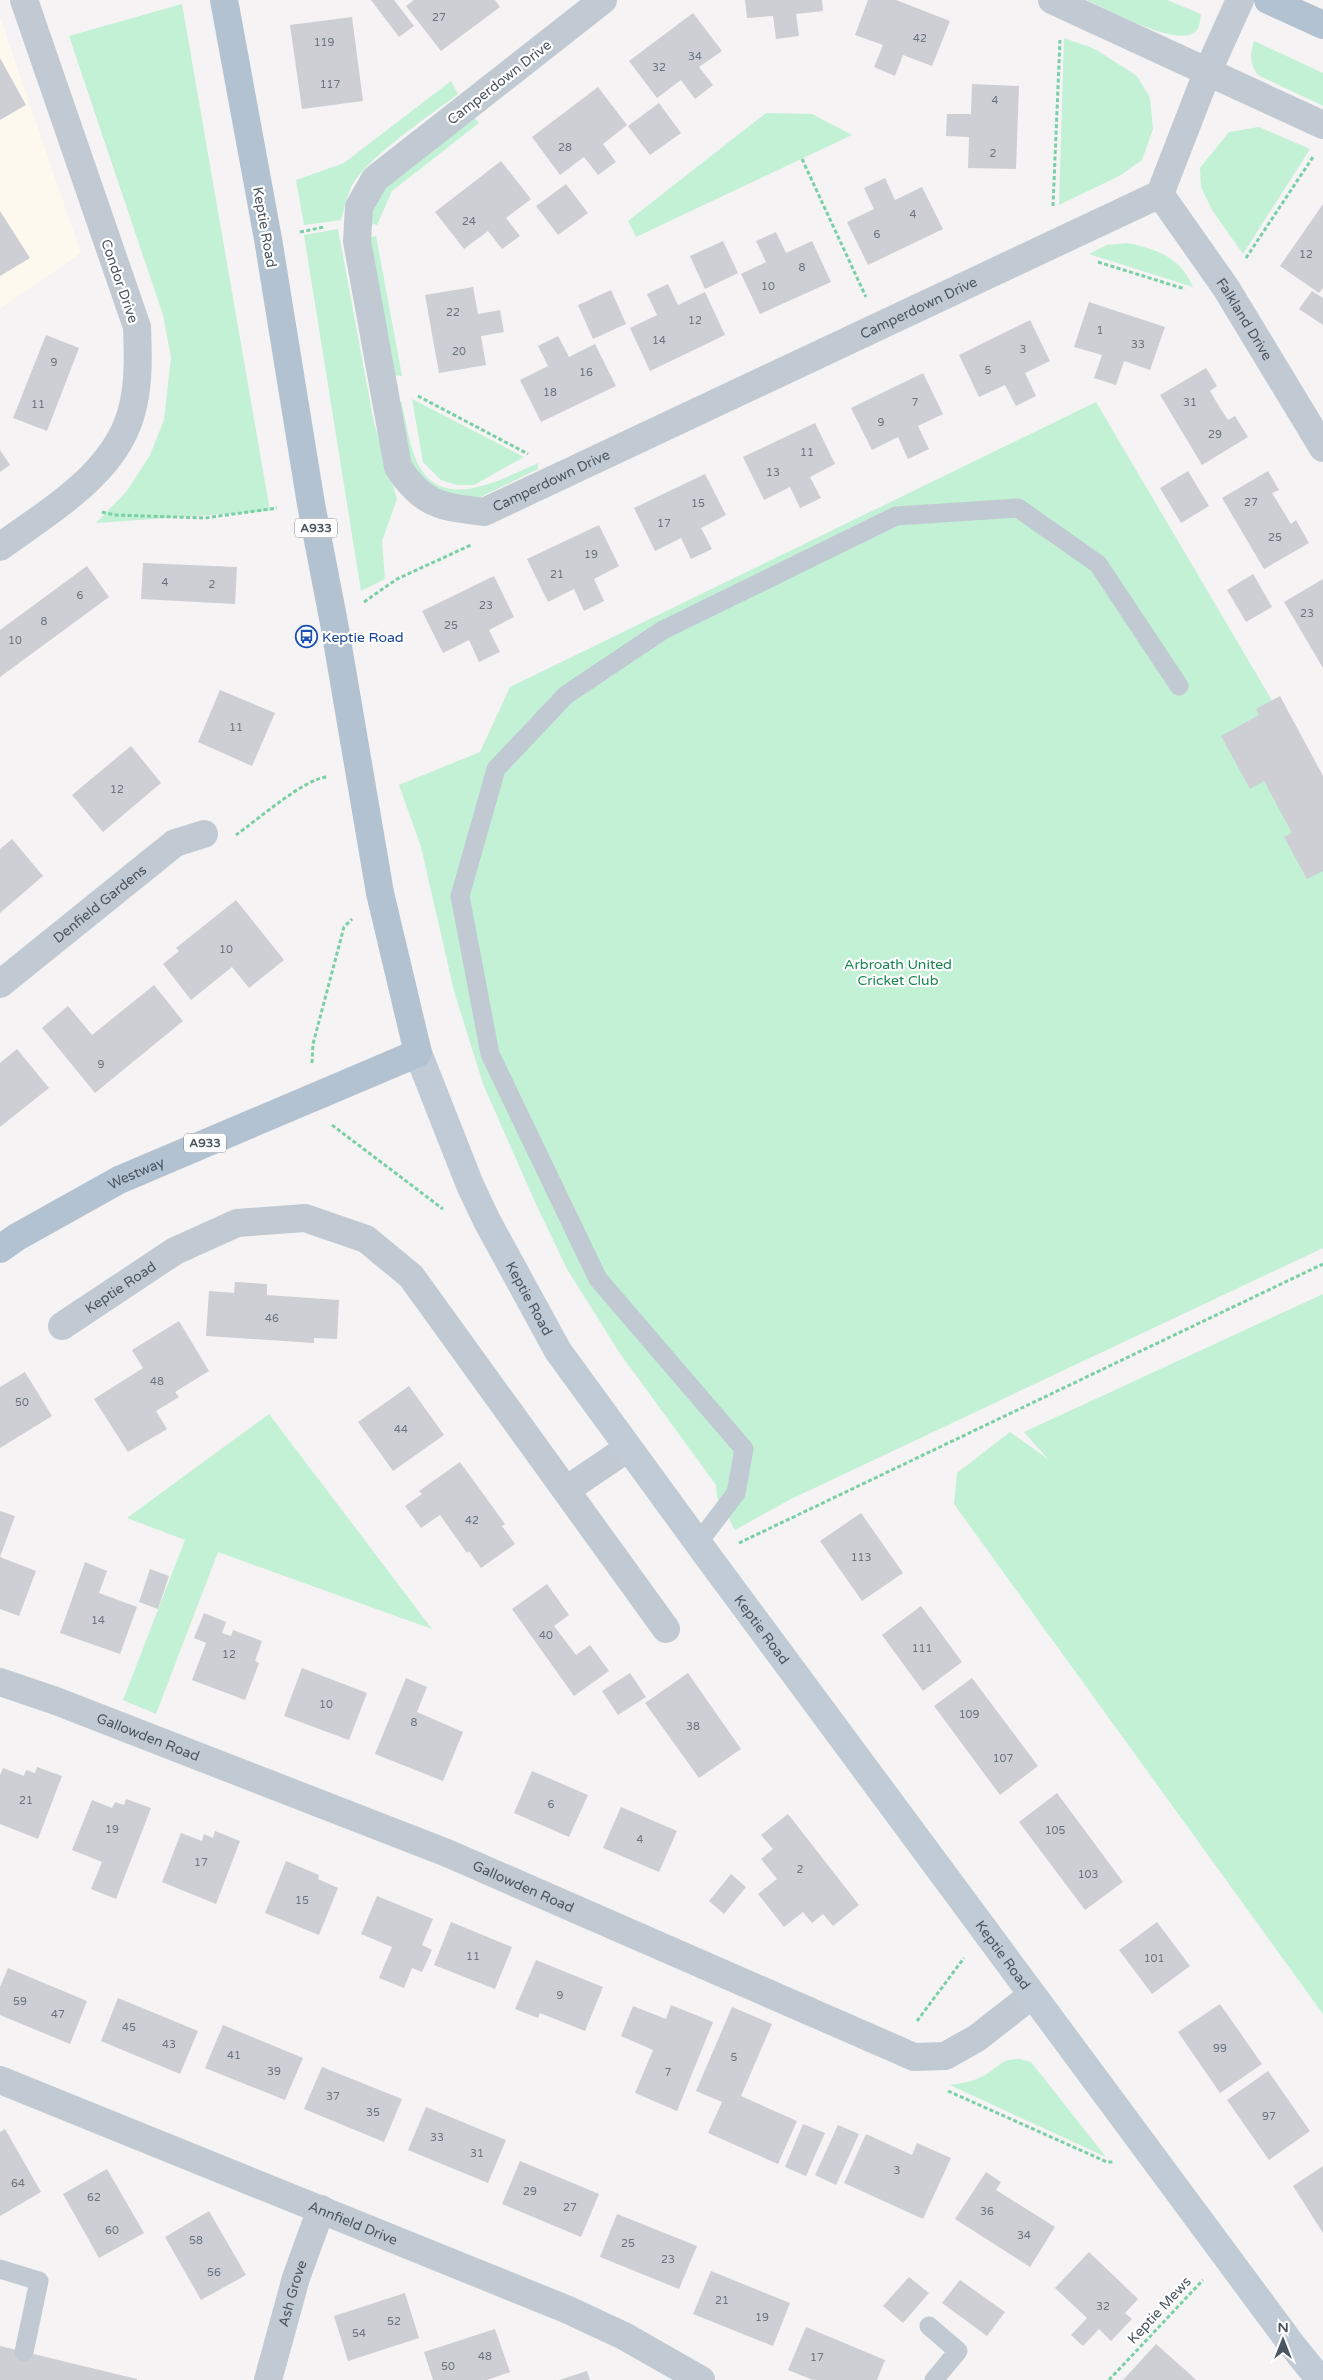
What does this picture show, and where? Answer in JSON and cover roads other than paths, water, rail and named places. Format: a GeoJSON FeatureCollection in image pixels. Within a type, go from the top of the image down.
{"type":"FeatureCollection","features":[{"type":"Feature","properties":{"kind":"main road","name":"Keptie Road"},"geometry":{"type":"LineString","coordinates":[[224,0],[268,239],[311,504],[334,623],[380,893],[418,1053],[470,1184],[487,1221],[558,1351],[1032,1995],[1320,2380]]}},
{"type":"Feature","properties":{"kind":"main road"},"geometry":{"type":"LineString","coordinates":[[1268,0],[1323,25]]}},
{"type":"Feature","properties":{"kind":"main road","name":"Westway"},"geometry":{"type":"LineString","coordinates":[[0,1249],[17,1237],[119,1180],[418,1053]]}},
{"type":"Feature","properties":{"kind":"street","name":"Condor Drive"},"geometry":{"type":"LineString","coordinates":[[0,547],[90,480],[120,440],[133,408],[138,365],[137,327],[24,0]]}},
{"type":"Feature","properties":{"kind":"street","name":"Camperdown Drive"},"geometry":{"type":"LineString","coordinates":[[603,0],[376,179],[359,207],[357,241],[398,467],[410,486],[442,506],[484,512],[1056,241],[1160,194]]}},
{"type":"Feature","properties":{"kind":"street"},"geometry":{"type":"LineString","coordinates":[[1160,194],[1207,73],[1240,0]]}},
{"type":"Feature","properties":{"kind":"street"},"geometry":{"type":"LineString","coordinates":[[1057,2],[1207,73],[1320,138]]}},
{"type":"Feature","properties":{"kind":"street","name":"Falkland Drive"},"geometry":{"type":"LineString","coordinates":[[1160,194],[1226,288],[1323,448]]}},
{"type":"Feature","properties":{"kind":"street","name":"Denfield Gardens"},"geometry":{"type":"LineString","coordinates":[[0,984],[176,843],[204,834]]}},
{"type":"Feature","properties":{"kind":"street","name":"Keptie Road"},"geometry":{"type":"LineString","coordinates":[[62,1326],[175,1250],[237,1223],[305,1218],[366,1239],[411,1276],[666,1629]]}},
{"type":"Feature","properties":{"kind":"street"},"geometry":{"type":"LineString","coordinates":[[566,1490],[628,1448]]}},
{"type":"Feature","properties":{"kind":"street","name":"Gallowden Road"},"geometry":{"type":"LineString","coordinates":[[0,1682],[56,1701],[447,1852],[914,2057],[945,2056],[977,2038],[1032,1995]]}},
{"type":"Feature","properties":{"kind":"street","name":"Annfield Drive"},"geometry":{"type":"LineString","coordinates":[[0,2080],[566,2309],[624,2336],[701,2380]]}},
{"type":"Feature","properties":{"kind":"street","name":"Ash Grove"},"geometry":{"type":"LineString","coordinates":[[268,2380],[296,2278],[321,2209]]}},
{"type":"Feature","properties":{"kind":"lane"},"geometry":{"type":"LineString","coordinates":[[703,1550],[736,1493],[744,1449],[598,1279],[490,1054],[460,896],[496,769],[566,695],[663,630],[896,516],[1018,508],[1098,564],[1179,686]]}},
{"type":"Feature","properties":{"kind":"lane"},"geometry":{"type":"LineString","coordinates":[[0,2269],[39,2282],[24,2352]]}},
{"type":"Feature","properties":{"kind":"lane"},"geometry":{"type":"LineString","coordinates":[[929,2326],[958,2351],[934,2380]]}},
{"type":"Feature","properties":{"kind":"place","name":"Keptie Road"},"geometry":{"type":"Point","coordinates":[306,637]}},
{"type":"Feature","properties":{"kind":"park label","name":"Arbroath United Cricket Club"},"geometry":{"type":"Point","coordinates":[898,972]}}]}
